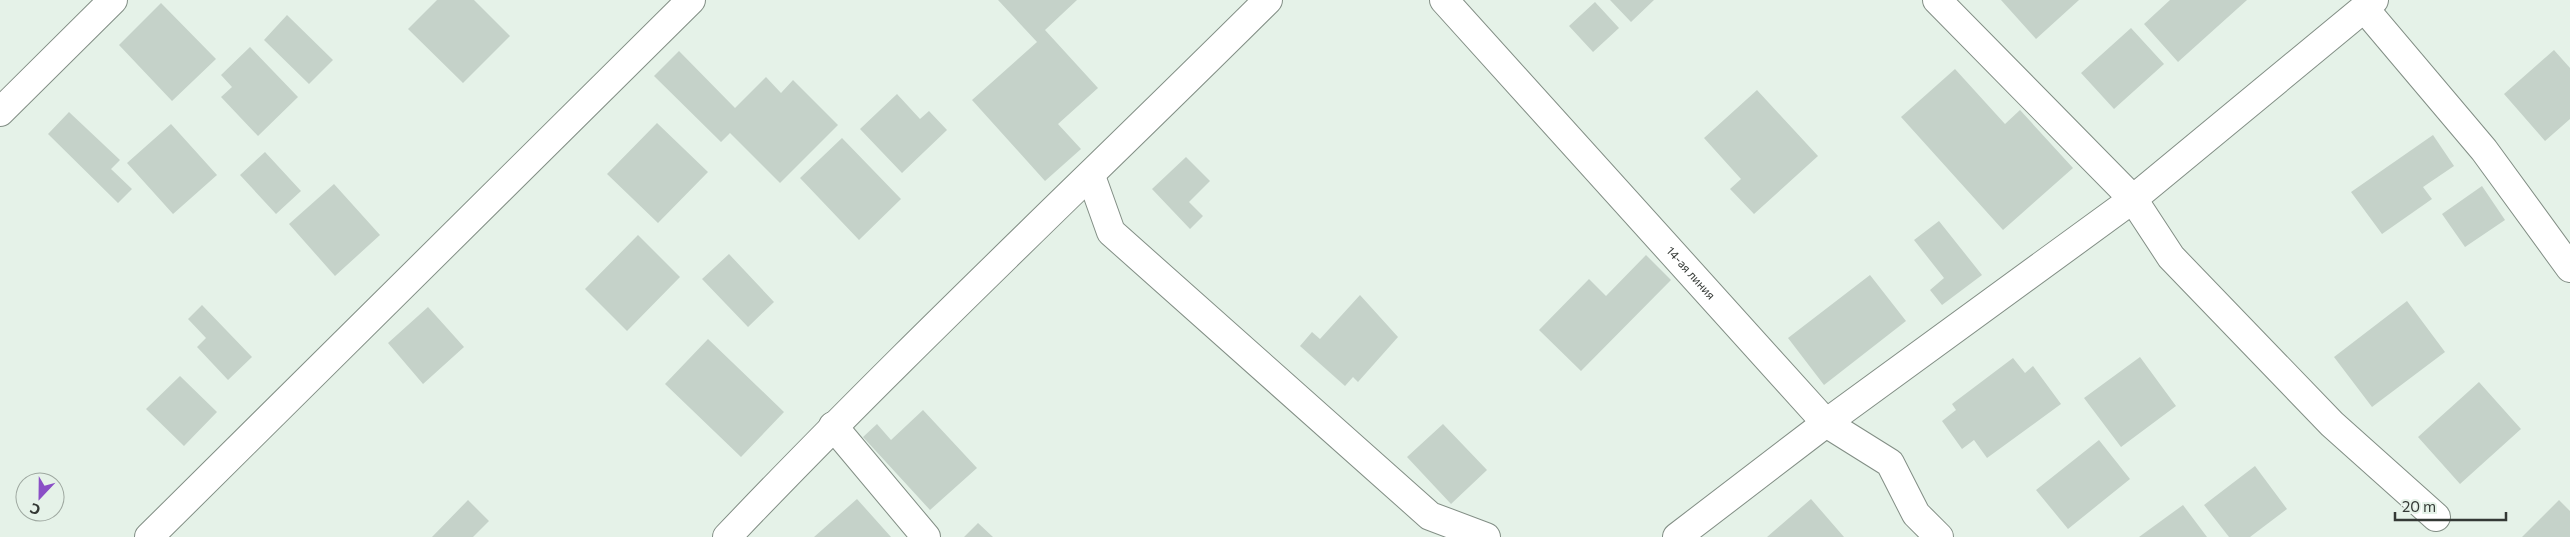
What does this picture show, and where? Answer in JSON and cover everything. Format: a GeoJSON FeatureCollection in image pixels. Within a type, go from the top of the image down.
{"type":"FeatureCollection","features":[{"type":"Feature","properties":{"kind":"street"},"geometry":{"type":"LineString","coordinates":[[0,112],[112,0]]}},
{"type":"Feature","properties":{"kind":"street"},"geometry":{"type":"LineString","coordinates":[[149,537],[691,0]]}},
{"type":"Feature","properties":{"kind":"street"},"geometry":{"type":"LineString","coordinates":[[727,537],[833,426],[1091,176],[1268,0]]}},
{"type":"Feature","properties":{"kind":"street","name":"14-ая линия"},"geometry":{"type":"LineString","coordinates":[[1444,0],[1826,423],[1890,463],[1916,514],[1940,537]]}},
{"type":"Feature","properties":{"kind":"street"},"geometry":{"type":"LineString","coordinates":[[1937,0],[2133,199],[2171,257],[2332,424],[2436,518]]}},
{"type":"Feature","properties":{"kind":"street"},"geometry":{"type":"LineString","coordinates":[[1677,537],[1826,423],[2133,199],[2369,4],[2484,150],[2570,268]]}},
{"type":"Feature","properties":{"kind":"street"},"geometry":{"type":"LineString","coordinates":[[1091,176],[1111,232],[1430,516],[1486,537]]}},
{"type":"Feature","properties":{"kind":"street"},"geometry":{"type":"LineString","coordinates":[[833,426],[926,537]]}},
{"type":"Feature","properties":{"kind":"building"},"geometry":{"type":"Polygon","coordinates":[[[437,0],[474,0],[510,36],[463,83],[408,29],[437,0]]]}},
{"type":"Feature","properties":{"kind":"building"},"geometry":{"type":"Polygon","coordinates":[[[998,0],[1077,0],[1045,30],[1098,88],[1058,124],[1081,149],[1045,181],[972,100],[1037,42],[998,0]]]}},
{"type":"Feature","properties":{"kind":"building"},"geometry":{"type":"Polygon","coordinates":[[[1610,0],[1654,0],[1631,22],[1610,0]]]}},
{"type":"Feature","properties":{"kind":"building"},"geometry":{"type":"Polygon","coordinates":[[[2001,0],[2079,0],[2036,39],[2001,0]]]}},
{"type":"Feature","properties":{"kind":"building"},"geometry":{"type":"Polygon","coordinates":[[[2170,0],[2247,0],[2178,62],[2144,24],[2170,0]]]}},
{"type":"Feature","properties":{"kind":"building"},"geometry":{"type":"Polygon","coordinates":[[[1595,2],[1619,28],[1593,52],[1569,26],[1595,2]]]}},
{"type":"Feature","properties":{"kind":"building"},"geometry":{"type":"Polygon","coordinates":[[[161,3],[216,59],[172,101],[119,45],[161,3]]]}},
{"type":"Feature","properties":{"kind":"building"},"geometry":{"type":"Polygon","coordinates":[[[287,15],[333,60],[309,84],[264,40],[287,15]]]}},
{"type":"Feature","properties":{"kind":"building"},"geometry":{"type":"Polygon","coordinates":[[[2131,28],[2164,64],[2114,109],[2081,73],[2131,28]]]}},
{"type":"Feature","properties":{"kind":"building"},"geometry":{"type":"Polygon","coordinates":[[[250,47],[298,97],[258,136],[221,97],[232,87],[221,75],[250,47]]]}},
{"type":"Feature","properties":{"kind":"building"},"geometry":{"type":"Polygon","coordinates":[[[2554,50],[2570,68],[2570,119],[2545,141],[2504,94],[2554,50]]]}},
{"type":"Feature","properties":{"kind":"building"},"geometry":{"type":"Polygon","coordinates":[[[679,51],[735,108],[766,77],[781,93],[793,80],[838,125],[780,183],[730,133],[721,142],[654,76],[679,51]]]}},
{"type":"Feature","properties":{"kind":"building"},"geometry":{"type":"Polygon","coordinates":[[[1955,69],[2005,124],[2020,110],[2073,168],[2003,230],[1901,117],[1955,69]]]}},
{"type":"Feature","properties":{"kind":"building"},"geometry":{"type":"Polygon","coordinates":[[[1757,90],[1818,156],[1754,214],[1730,189],[1741,179],[1704,138],[1757,90]]]}},
{"type":"Feature","properties":{"kind":"building"},"geometry":{"type":"Polygon","coordinates":[[[897,94],[920,119],[929,111],[947,130],[902,173],[860,129],[897,94]]]}},
{"type":"Feature","properties":{"kind":"building"},"geometry":{"type":"Polygon","coordinates":[[[69,112],[120,160],[111,169],[132,189],[118,203],[48,134],[69,112]]]}},
{"type":"Feature","properties":{"kind":"building"},"geometry":{"type":"Polygon","coordinates":[[[657,123],[708,172],[658,223],[607,174],[657,123]]]}},
{"type":"Feature","properties":{"kind":"building"},"geometry":{"type":"Polygon","coordinates":[[[171,124],[217,175],[173,214],[127,163],[171,124]]]}},
{"type":"Feature","properties":{"kind":"building"},"geometry":{"type":"Polygon","coordinates":[[[2433,135],[2454,166],[2423,187],[2432,199],[2382,234],[2351,192],[2433,135]]]}},
{"type":"Feature","properties":{"kind":"building"},"geometry":{"type":"Polygon","coordinates":[[[842,138],[901,199],[859,240],[800,178],[842,138]]]}},
{"type":"Feature","properties":{"kind":"building"},"geometry":{"type":"Polygon","coordinates":[[[265,152],[301,191],[276,214],[240,175],[265,152]]]}},
{"type":"Feature","properties":{"kind":"building"},"geometry":{"type":"Polygon","coordinates":[[[1186,157],[1210,181],[1189,202],[1203,216],[1190,229],[1152,189],[1186,157]]]}},
{"type":"Feature","properties":{"kind":"building"},"geometry":{"type":"Polygon","coordinates":[[[334,184],[380,235],[335,276],[289,224],[334,184]]]}},
{"type":"Feature","properties":{"kind":"building"},"geometry":{"type":"Polygon","coordinates":[[[2482,186],[2505,220],[2465,247],[2442,214],[2482,186]]]}},
{"type":"Feature","properties":{"kind":"building"},"geometry":{"type":"Polygon","coordinates":[[[1939,221],[1982,275],[1942,305],[1930,290],[1944,278],[1914,240],[1939,221]]]}},
{"type":"Feature","properties":{"kind":"building"},"geometry":{"type":"Polygon","coordinates":[[[638,235],[680,277],[627,331],[585,289],[638,235]]]}},
{"type":"Feature","properties":{"kind":"building"},"geometry":{"type":"Polygon","coordinates":[[[729,254],[774,302],[748,327],[702,279],[729,254]]]}},
{"type":"Feature","properties":{"kind":"building"},"geometry":{"type":"Polygon","coordinates":[[[1646,255],[1671,280],[1581,371],[1539,330],[1589,279],[1606,296],[1646,255]]]}},
{"type":"Feature","properties":{"kind":"building"},"geometry":{"type":"Polygon","coordinates":[[[1870,275],[1906,321],[1824,385],[1788,338],[1870,275]]]}},
{"type":"Feature","properties":{"kind":"building"},"geometry":{"type":"Polygon","coordinates":[[[1360,295],[1398,337],[1358,382],[1353,377],[1345,386],[1300,346],[1312,332],[1320,339],[1360,295]]]}},
{"type":"Feature","properties":{"kind":"building"},"geometry":{"type":"Polygon","coordinates":[[[2407,301],[2445,352],[2372,407],[2334,357],[2407,301]]]}},
{"type":"Feature","properties":{"kind":"building"},"geometry":{"type":"Polygon","coordinates":[[[202,305],[252,357],[228,380],[197,347],[206,338],[188,319],[202,305]]]}},
{"type":"Feature","properties":{"kind":"building"},"geometry":{"type":"Polygon","coordinates":[[[428,307],[464,347],[423,384],[388,343],[428,307]]]}},
{"type":"Feature","properties":{"kind":"building"},"geometry":{"type":"Polygon","coordinates":[[[708,339],[784,412],[741,457],[665,384],[708,339]]]}},
{"type":"Feature","properties":{"kind":"building"},"geometry":{"type":"Polygon","coordinates":[[[2140,357],[2176,406],[2121,447],[2084,398],[2140,357]]]}},
{"type":"Feature","properties":{"kind":"building"},"geometry":{"type":"Polygon","coordinates":[[[2013,358],[2025,373],[2033,366],[2061,404],[1987,458],[1974,440],[1962,449],[1942,421],[1956,410],[1952,404],[2013,358]]]}},
{"type":"Feature","properties":{"kind":"building"},"geometry":{"type":"Polygon","coordinates":[[[180,376],[217,412],[184,446],[146,409],[180,376]]]}},
{"type":"Feature","properties":{"kind":"building"},"geometry":{"type":"Polygon","coordinates":[[[2479,382],[2521,429],[2460,484],[2418,437],[2479,382]]]}},
{"type":"Feature","properties":{"kind":"building"},"geometry":{"type":"Polygon","coordinates":[[[923,410],[977,468],[930,510],[863,437],[877,424],[891,440],[923,410]]]}},
{"type":"Feature","properties":{"kind":"building"},"geometry":{"type":"Polygon","coordinates":[[[1443,424],[1487,470],[1451,504],[1407,457],[1443,424]]]}},
{"type":"Feature","properties":{"kind":"building"},"geometry":{"type":"Polygon","coordinates":[[[2099,440],[2130,479],[2068,529],[2036,490],[2099,440]]]}},
{"type":"Feature","properties":{"kind":"building"},"geometry":{"type":"Polygon","coordinates":[[[2255,466],[2287,509],[2250,537],[2229,537],[2204,505],[2255,466]]]}},
{"type":"Feature","properties":{"kind":"building"},"geometry":{"type":"Polygon","coordinates":[[[857,499],[891,537],[814,537],[857,499]]]}},
{"type":"Feature","properties":{"kind":"building"},"geometry":{"type":"Polygon","coordinates":[[[1811,499],[1844,537],[1767,537],[1811,499]]]}},
{"type":"Feature","properties":{"kind":"building"},"geometry":{"type":"Polygon","coordinates":[[[468,500],[489,521],[473,537],[432,537],[468,500]]]}},
{"type":"Feature","properties":{"kind":"building"},"geometry":{"type":"Polygon","coordinates":[[[2559,500],[2570,511],[2570,537],[2522,537],[2559,500]]]}},
{"type":"Feature","properties":{"kind":"building"},"geometry":{"type":"Polygon","coordinates":[[[2183,505],[2207,537],[2139,537],[2183,505]]]}},
{"type":"Feature","properties":{"kind":"building"},"geometry":{"type":"Polygon","coordinates":[[[978,523],[993,537],[964,537],[978,523]]]}}]}
